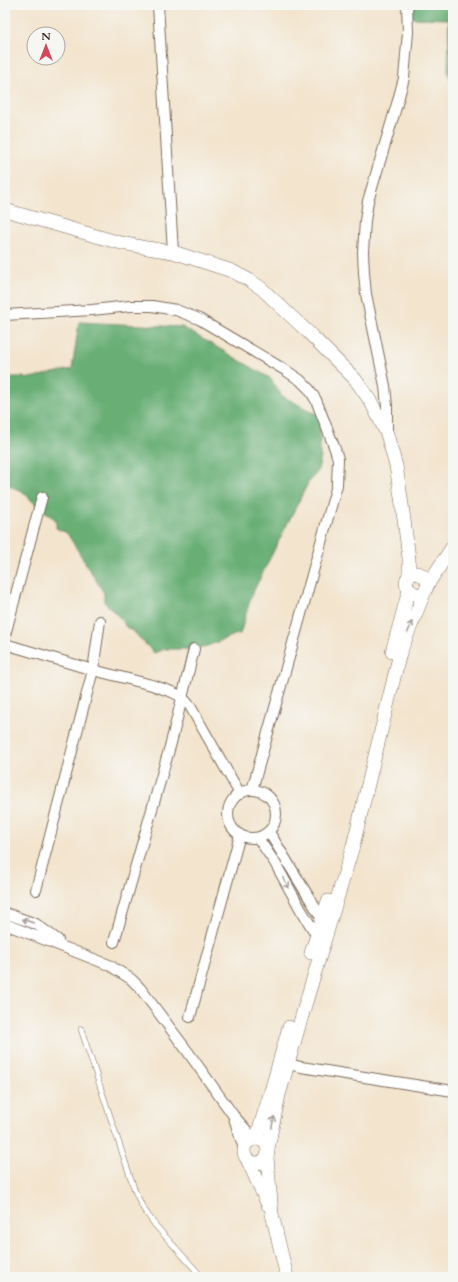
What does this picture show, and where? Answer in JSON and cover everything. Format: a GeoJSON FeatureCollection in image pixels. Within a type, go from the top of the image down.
{"type":"FeatureCollection","features":[{"type":"Feature","properties":{"kind":"street"},"geometry":{"type":"LineString","coordinates":[[158,5],[173,252]]}},
{"type":"Feature","properties":{"kind":"street"},"geometry":{"type":"LineString","coordinates":[[387,434],[385,386],[366,294],[363,252],[368,201],[404,78],[408,32],[407,5]]}},
{"type":"Feature","properties":{"kind":"street"},"geometry":{"type":"LineString","coordinates":[[5,210],[117,242],[173,252],[232,271],[261,288],[355,379],[371,402],[387,434],[392,450],[399,480],[409,558],[420,581]]}},
{"type":"Feature","properties":{"kind":"street"},"geometry":{"type":"LineString","coordinates":[[5,315],[92,310],[130,306],[152,306],[176,310],[199,319],[285,370],[300,380],[309,389],[316,400],[336,449],[338,460],[337,485],[252,790]]}},
{"type":"Feature","properties":{"kind":"street"},"geometry":{"type":"LineString","coordinates":[[5,635],[42,497]]}},
{"type":"Feature","properties":{"kind":"street"},"geometry":{"type":"LineString","coordinates":[[325,923],[353,846],[400,653],[420,581],[453,543]]}},
{"type":"Feature","properties":{"kind":"street"},"geometry":{"type":"LineString","coordinates":[[268,1153],[261,1163],[252,1163],[246,1155],[248,1142],[255,1139],[325,923],[408,590],[406,584],[420,581],[453,546]]}},
{"type":"Feature","properties":{"kind":"street"},"geometry":{"type":"LineString","coordinates":[[36,890],[93,670],[100,622]]}},
{"type":"Feature","properties":{"kind":"street"},"geometry":{"type":"LineString","coordinates":[[5,644],[93,670],[152,685],[172,692],[182,698],[190,706],[240,794]]}},
{"type":"Feature","properties":{"kind":"street"},"geometry":{"type":"LineString","coordinates":[[114,942],[182,698],[194,649]]}},
{"type":"Feature","properties":{"kind":"street"},"geometry":{"type":"LineString","coordinates":[[252,790],[264,794],[273,803],[276,815],[275,821],[269,832],[258,838],[240,835],[231,826],[228,814],[231,802],[240,794],[252,790]]}},
{"type":"Feature","properties":{"kind":"street"},"geometry":{"type":"LineString","coordinates":[[269,832],[325,923]]}},
{"type":"Feature","properties":{"kind":"street"},"geometry":{"type":"LineString","coordinates":[[190,1017],[240,835]]}},
{"type":"Feature","properties":{"kind":"street"},"geometry":{"type":"LineString","coordinates":[[258,838],[275,863],[320,940],[275,1110],[268,1153],[272,1214],[287,1277]]}},
{"type":"Feature","properties":{"kind":"street"},"geometry":{"type":"LineString","coordinates":[[275,863],[285,858]]}},
{"type":"Feature","properties":{"kind":"street"},"geometry":{"type":"LineString","coordinates":[[5,914],[36,924],[71,950]]}},
{"type":"Feature","properties":{"kind":"street"},"geometry":{"type":"LineString","coordinates":[[5,924],[109,965],[131,979],[140,988],[233,1114],[255,1139],[264,1142],[268,1153]]}},
{"type":"Feature","properties":{"kind":"street"},"geometry":{"type":"LineString","coordinates":[[288,1064],[309,1069],[453,1091]]}},
{"type":"Feature","properties":{"kind":"street"},"geometry":{"type":"LineString","coordinates":[[233,1114],[246,1155],[272,1214]]}},
{"type":"Feature","properties":{"kind":"lane"},"geometry":{"type":"LineString","coordinates":[[82,1028],[135,1190],[143,1208],[155,1224],[202,1277]]}},
{"type":"Feature","properties":{"kind":"green space"},"geometry":{"type":"Polygon","coordinates":[[[405,5],[453,5],[453,84],[448,73],[449,19],[413,18],[405,5]]]}},
{"type":"Feature","properties":{"kind":"green space"},"geometry":{"type":"Polygon","coordinates":[[[79,322],[182,327],[270,378],[282,396],[320,416],[321,457],[317,473],[309,481],[252,594],[240,634],[207,646],[192,649],[165,649],[154,653],[133,631],[126,627],[122,620],[104,602],[104,593],[67,533],[56,528],[56,520],[34,503],[22,491],[5,484],[5,377],[24,377],[25,379],[72,369],[79,322]]]}}]}
